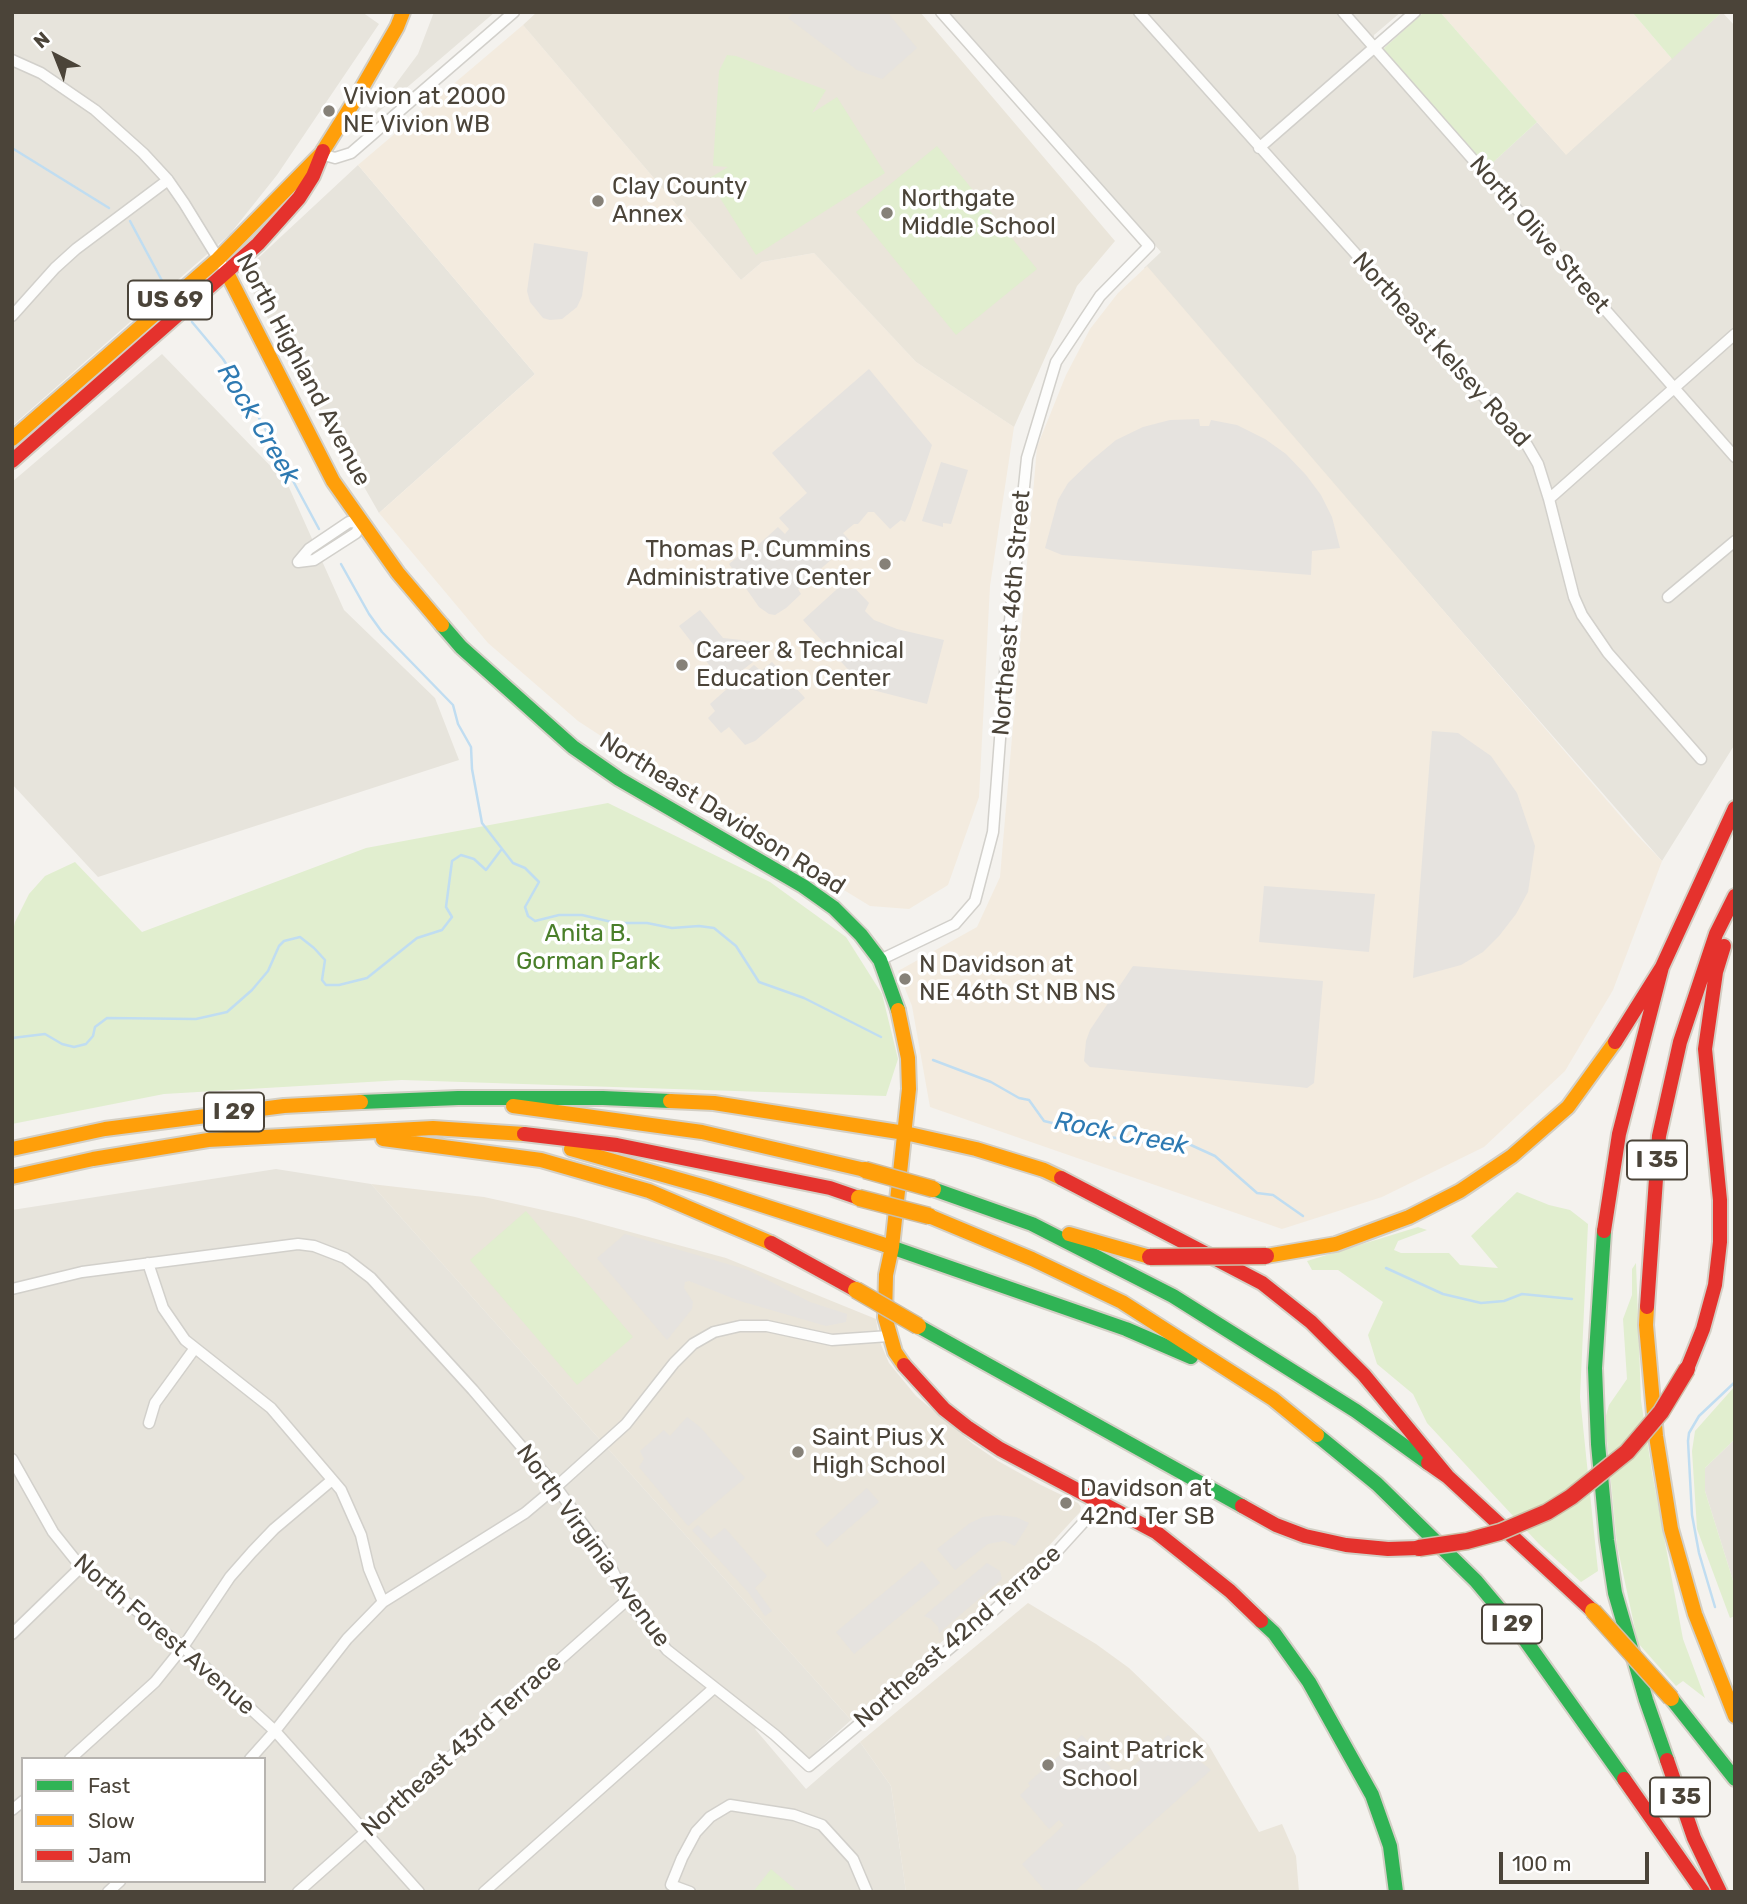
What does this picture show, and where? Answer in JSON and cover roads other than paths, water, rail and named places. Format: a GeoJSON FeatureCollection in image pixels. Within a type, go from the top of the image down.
{"type":"FeatureCollection","features":[{"type":"Feature","properties":{"kind":"main road","name":"US 69"},"geometry":{"type":"LineString","coordinates":[[12,461],[223,266],[301,172],[321,154],[361,90],[403,12]]}},
{"type":"Feature","properties":{"kind":"main road","name":"US 69"},"geometry":{"type":"LineString","coordinates":[[12,439],[223,266]]}},
{"type":"Feature","properties":{"kind":"main road","name":"North Highland Avenue"},"geometry":{"type":"LineString","coordinates":[[223,266],[312,442],[361,523],[398,573],[461,648],[540,720]]}},
{"type":"Feature","properties":{"kind":"main road","name":"Northeast Davidson Road"},"geometry":{"type":"LineString","coordinates":[[540,720],[619,779],[803,886],[834,908],[861,935],[880,960],[900,1016],[908,1058],[909,1090],[905,1133],[892,1248],[886,1275],[885,1317],[895,1352],[915,1379],[944,1409],[1000,1449],[1156,1532],[1230,1591],[1274,1633],[1308,1682],[1372,1795],[1390,1846],[1396,1892]]}},
{"type":"Feature","properties":{"kind":"main road","name":"I 35"},"geometry":{"type":"LineString","coordinates":[[1720,1892],[1690,1825],[1646,1700],[1615,1593],[1598,1444],[1595,1368],[1601,1249],[1619,1134],[1662,967],[1735,808]]}},
{"type":"Feature","properties":{"kind":"main road","name":"I 35"},"geometry":{"type":"LineString","coordinates":[[1735,895],[1716,934],[1680,1042],[1659,1136],[1646,1325],[1656,1436],[1671,1529],[1695,1614],[1735,1716]]}},
{"type":"Feature","properties":{"kind":"main road"},"geometry":{"type":"LineString","coordinates":[[341,1133],[541,1160],[597,1175],[699,1210],[798,1256],[918,1326],[1276,1525],[1306,1536],[1346,1545],[1388,1549],[1419,1548],[1467,1541],[1500,1532],[1571,1497],[1627,1452],[1661,1412],[1687,1369],[1703,1329],[1715,1285],[1720,1242],[1720,1200],[1705,1049],[1716,972],[1735,906]]}},
{"type":"Feature","properties":{"kind":"main road"},"geometry":{"type":"LineString","coordinates":[[1032,1224],[1150,1256],[1266,1256],[1336,1244],[1409,1216],[1460,1191],[1513,1156],[1568,1107],[1612,1047],[1662,967]]}},
{"type":"Feature","properties":{"kind":"main road"},"geometry":{"type":"LineString","coordinates":[[458,1098],[603,1098],[714,1103],[905,1133],[976,1149],[1044,1170],[1262,1283],[1311,1322],[1364,1375],[1448,1477]]}},
{"type":"Feature","properties":{"kind":"main road","name":"I 29"},"geometry":{"type":"LineString","coordinates":[[12,1149],[106,1129],[284,1106],[458,1098],[571,1116],[702,1132],[865,1170],[933,1189],[1032,1224],[1173,1296],[1356,1410],[1448,1477],[1593,1611],[1671,1698],[1735,1779]]}},
{"type":"Feature","properties":{"kind":"main road","name":"I 29"},"geometry":{"type":"LineString","coordinates":[[12,1177],[93,1159],[208,1140],[433,1128],[535,1135],[617,1145],[830,1188],[929,1216],[1032,1259],[1122,1301],[1273,1399],[1377,1485],[1476,1581],[1522,1637],[1703,1892]]}},
{"type":"Feature","properties":{"kind":"main road"},"geometry":{"type":"LineString","coordinates":[[535,1135],[570,1149],[709,1188],[892,1248],[1147,1337],[1217,1369],[1273,1399]]}},
{"type":"Feature","properties":{"kind":"street"},"geometry":{"type":"LineString","coordinates":[[321,154],[335,158],[351,153],[513,12]]}},
{"type":"Feature","properties":{"kind":"street","name":"Northeast 46th Street"},"geometry":{"type":"LineString","coordinates":[[880,960],[955,923],[975,901],[993,832],[1006,659],[1027,458],[1056,362],[1100,296],[1149,246],[941,12]]}},
{"type":"Feature","properties":{"kind":"street","name":"Northeast Kelsey Road"},"geometry":{"type":"LineString","coordinates":[[1139,12],[1527,445],[1535,457],[1549,499],[1574,597],[1587,623],[1608,653],[1701,759]]}},
{"type":"Feature","properties":{"kind":"street","name":"North Olive Street"},"geometry":{"type":"LineString","coordinates":[[1343,12],[1735,457]]}},
{"type":"Feature","properties":{"kind":"street"},"geometry":{"type":"LineString","coordinates":[[1259,148],[1415,12]]}},
{"type":"Feature","properties":{"kind":"street","name":"North Highland Avenue"},"geometry":{"type":"LineString","coordinates":[[12,60],[41,73],[95,110],[143,153],[168,180],[223,266]]}},
{"type":"Feature","properties":{"kind":"street"},"geometry":{"type":"LineString","coordinates":[[12,316],[76,249],[168,180]]}},
{"type":"Feature","properties":{"kind":"street"},"geometry":{"type":"LineString","coordinates":[[1549,499],[1735,334]]}},
{"type":"Feature","properties":{"kind":"street"},"geometry":{"type":"LineString","coordinates":[[349,522],[361,523],[356,533],[314,560],[298,562],[309,549],[349,522]]}},
{"type":"Feature","properties":{"kind":"street"},"geometry":{"type":"LineString","coordinates":[[1668,597],[1735,541]]}},
{"type":"Feature","properties":{"kind":"street","name":"North Virginia Avenue"},"geometry":{"type":"LineString","coordinates":[[12,1289],[82,1272],[298,1244],[332,1252],[359,1267],[473,1390],[556,1488],[604,1552],[627,1600],[667,1650],[775,1735],[809,1766]]}},
{"type":"Feature","properties":{"kind":"street"},"geometry":{"type":"LineString","coordinates":[[148,1263],[163,1308],[173,1325],[195,1348],[271,1408],[341,1490],[361,1535],[369,1569],[383,1602]]}},
{"type":"Feature","properties":{"kind":"street"},"geometry":{"type":"LineString","coordinates":[[252,1757],[347,1639],[383,1602],[525,1513],[556,1488],[626,1424],[684,1351],[714,1332],[754,1325],[832,1339],[889,1336]]}},
{"type":"Feature","properties":{"kind":"street"},"geometry":{"type":"LineString","coordinates":[[149,1423],[155,1403],[195,1348]]}},
{"type":"Feature","properties":{"kind":"street","name":"North Forest Avenue"},"geometry":{"type":"LineString","coordinates":[[12,1459],[53,1532],[81,1567],[183,1647],[275,1731],[419,1892]]}},
{"type":"Feature","properties":{"kind":"street"},"geometry":{"type":"LineString","coordinates":[[72,1757],[137,1700],[183,1647],[230,1577],[252,1552],[332,1480]]}},
{"type":"Feature","properties":{"kind":"street","name":"Northeast 42nd Terrace"},"geometry":{"type":"LineString","coordinates":[[809,1766],[930,1666],[1034,1574],[1101,1503]]}},
{"type":"Feature","properties":{"kind":"street"},"geometry":{"type":"LineString","coordinates":[[12,1634],[81,1567]]}},
{"type":"Feature","properties":{"kind":"street","name":"Northeast 43rd Terrace"},"geometry":{"type":"LineString","coordinates":[[298,1892],[627,1600]]}},
{"type":"Feature","properties":{"kind":"street"},"geometry":{"type":"LineString","coordinates":[[484,1892],[714,1688]]}},
{"type":"Feature","properties":{"kind":"street"},"geometry":{"type":"LineString","coordinates":[[690,1892],[671,1885],[682,1858],[696,1832],[710,1817],[730,1805],[794,1815],[822,1825],[853,1859],[867,1892]]}},
{"type":"Feature","properties":{"kind":"waterway","name":"Rock Creek"},"geometry":{"type":"LineString","coordinates":[[12,148],[109,208]]}},
{"type":"Feature","properties":{"kind":"waterway","name":"Rock Creek"},"geometry":{"type":"LineString","coordinates":[[130,221],[167,290]]}},
{"type":"Feature","properties":{"kind":"waterway","name":"Rock Creek"},"geometry":{"type":"LineString","coordinates":[[192,322],[223,359],[251,403],[319,529]]}},
{"type":"Feature","properties":{"kind":"waterway","name":"Rock Creek"},"geometry":{"type":"LineString","coordinates":[[341,564],[382,632],[453,705],[458,724],[471,747],[472,769],[482,823],[513,863],[525,868],[539,882],[525,907],[528,916],[535,921],[559,915],[582,915],[616,923],[647,923],[672,928],[714,928],[736,946],[759,982],[804,998],[881,1037]]}},
{"type":"Feature","properties":{"kind":"waterway"},"geometry":{"type":"LineString","coordinates":[[12,1038],[45,1034],[62,1044],[74,1047],[86,1044],[93,1036],[95,1027],[107,1018],[196,1019],[227,1012],[252,990],[268,971],[279,946],[284,941],[300,937],[325,960],[322,980],[326,985],[339,985],[367,978],[417,938],[442,930],[452,917],[446,907],[452,861],[461,855],[474,859],[486,870],[501,850]]}},
{"type":"Feature","properties":{"kind":"waterway","name":"Rock Creek"},"geometry":{"type":"LineString","coordinates":[[933,1060],[1029,1100],[1044,1121],[1142,1142],[1164,1137],[1182,1141],[1215,1156],[1257,1193],[1273,1195],[1303,1216]]}},
{"type":"Feature","properties":{"kind":"waterway","name":"Rock Creek"},"geometry":{"type":"LineString","coordinates":[[1386,1268],[1443,1294],[1481,1303],[1504,1301],[1522,1294],[1572,1299]]}},
{"type":"Feature","properties":{"kind":"waterway"},"geometry":{"type":"LineString","coordinates":[[1715,1607],[1699,1553],[1692,1515],[1688,1441],[1689,1433],[1699,1416],[1735,1382]]}},
{"type":"Feature","properties":{"kind":"place","name":"Vivion at 2000 NE Vivion WB"},"geometry":{"type":"Point","coordinates":[329,111]}},
{"type":"Feature","properties":{"kind":"place","name":"Clay County Annex"},"geometry":{"type":"Point","coordinates":[598,201]}},
{"type":"Feature","properties":{"kind":"place","name":"Northgate Middle School"},"geometry":{"type":"Point","coordinates":[887,213]}},
{"type":"Feature","properties":{"kind":"place","name":"Thomas P. Cummins Administrative Center"},"geometry":{"type":"Point","coordinates":[885,564]}},
{"type":"Feature","properties":{"kind":"place","name":"Career & Technical Education Center"},"geometry":{"type":"Point","coordinates":[682,665]}},
{"type":"Feature","properties":{"kind":"place","name":"N Davidson at NE 46th St NB NS"},"geometry":{"type":"Point","coordinates":[905,979]}},
{"type":"Feature","properties":{"kind":"place","name":"Saint Pius X High School"},"geometry":{"type":"Point","coordinates":[798,1452]}},
{"type":"Feature","properties":{"kind":"place","name":"Davidson at 42nd Ter SB"},"geometry":{"type":"Point","coordinates":[1066,1503]}},
{"type":"Feature","properties":{"kind":"place","name":"Saint Patrick School"},"geometry":{"type":"Point","coordinates":[1048,1765]}},
{"type":"Feature","properties":{"kind":"park label","name":"Anita B. Gorman Park"},"geometry":{"type":"Point","coordinates":[588,948]}}]}
